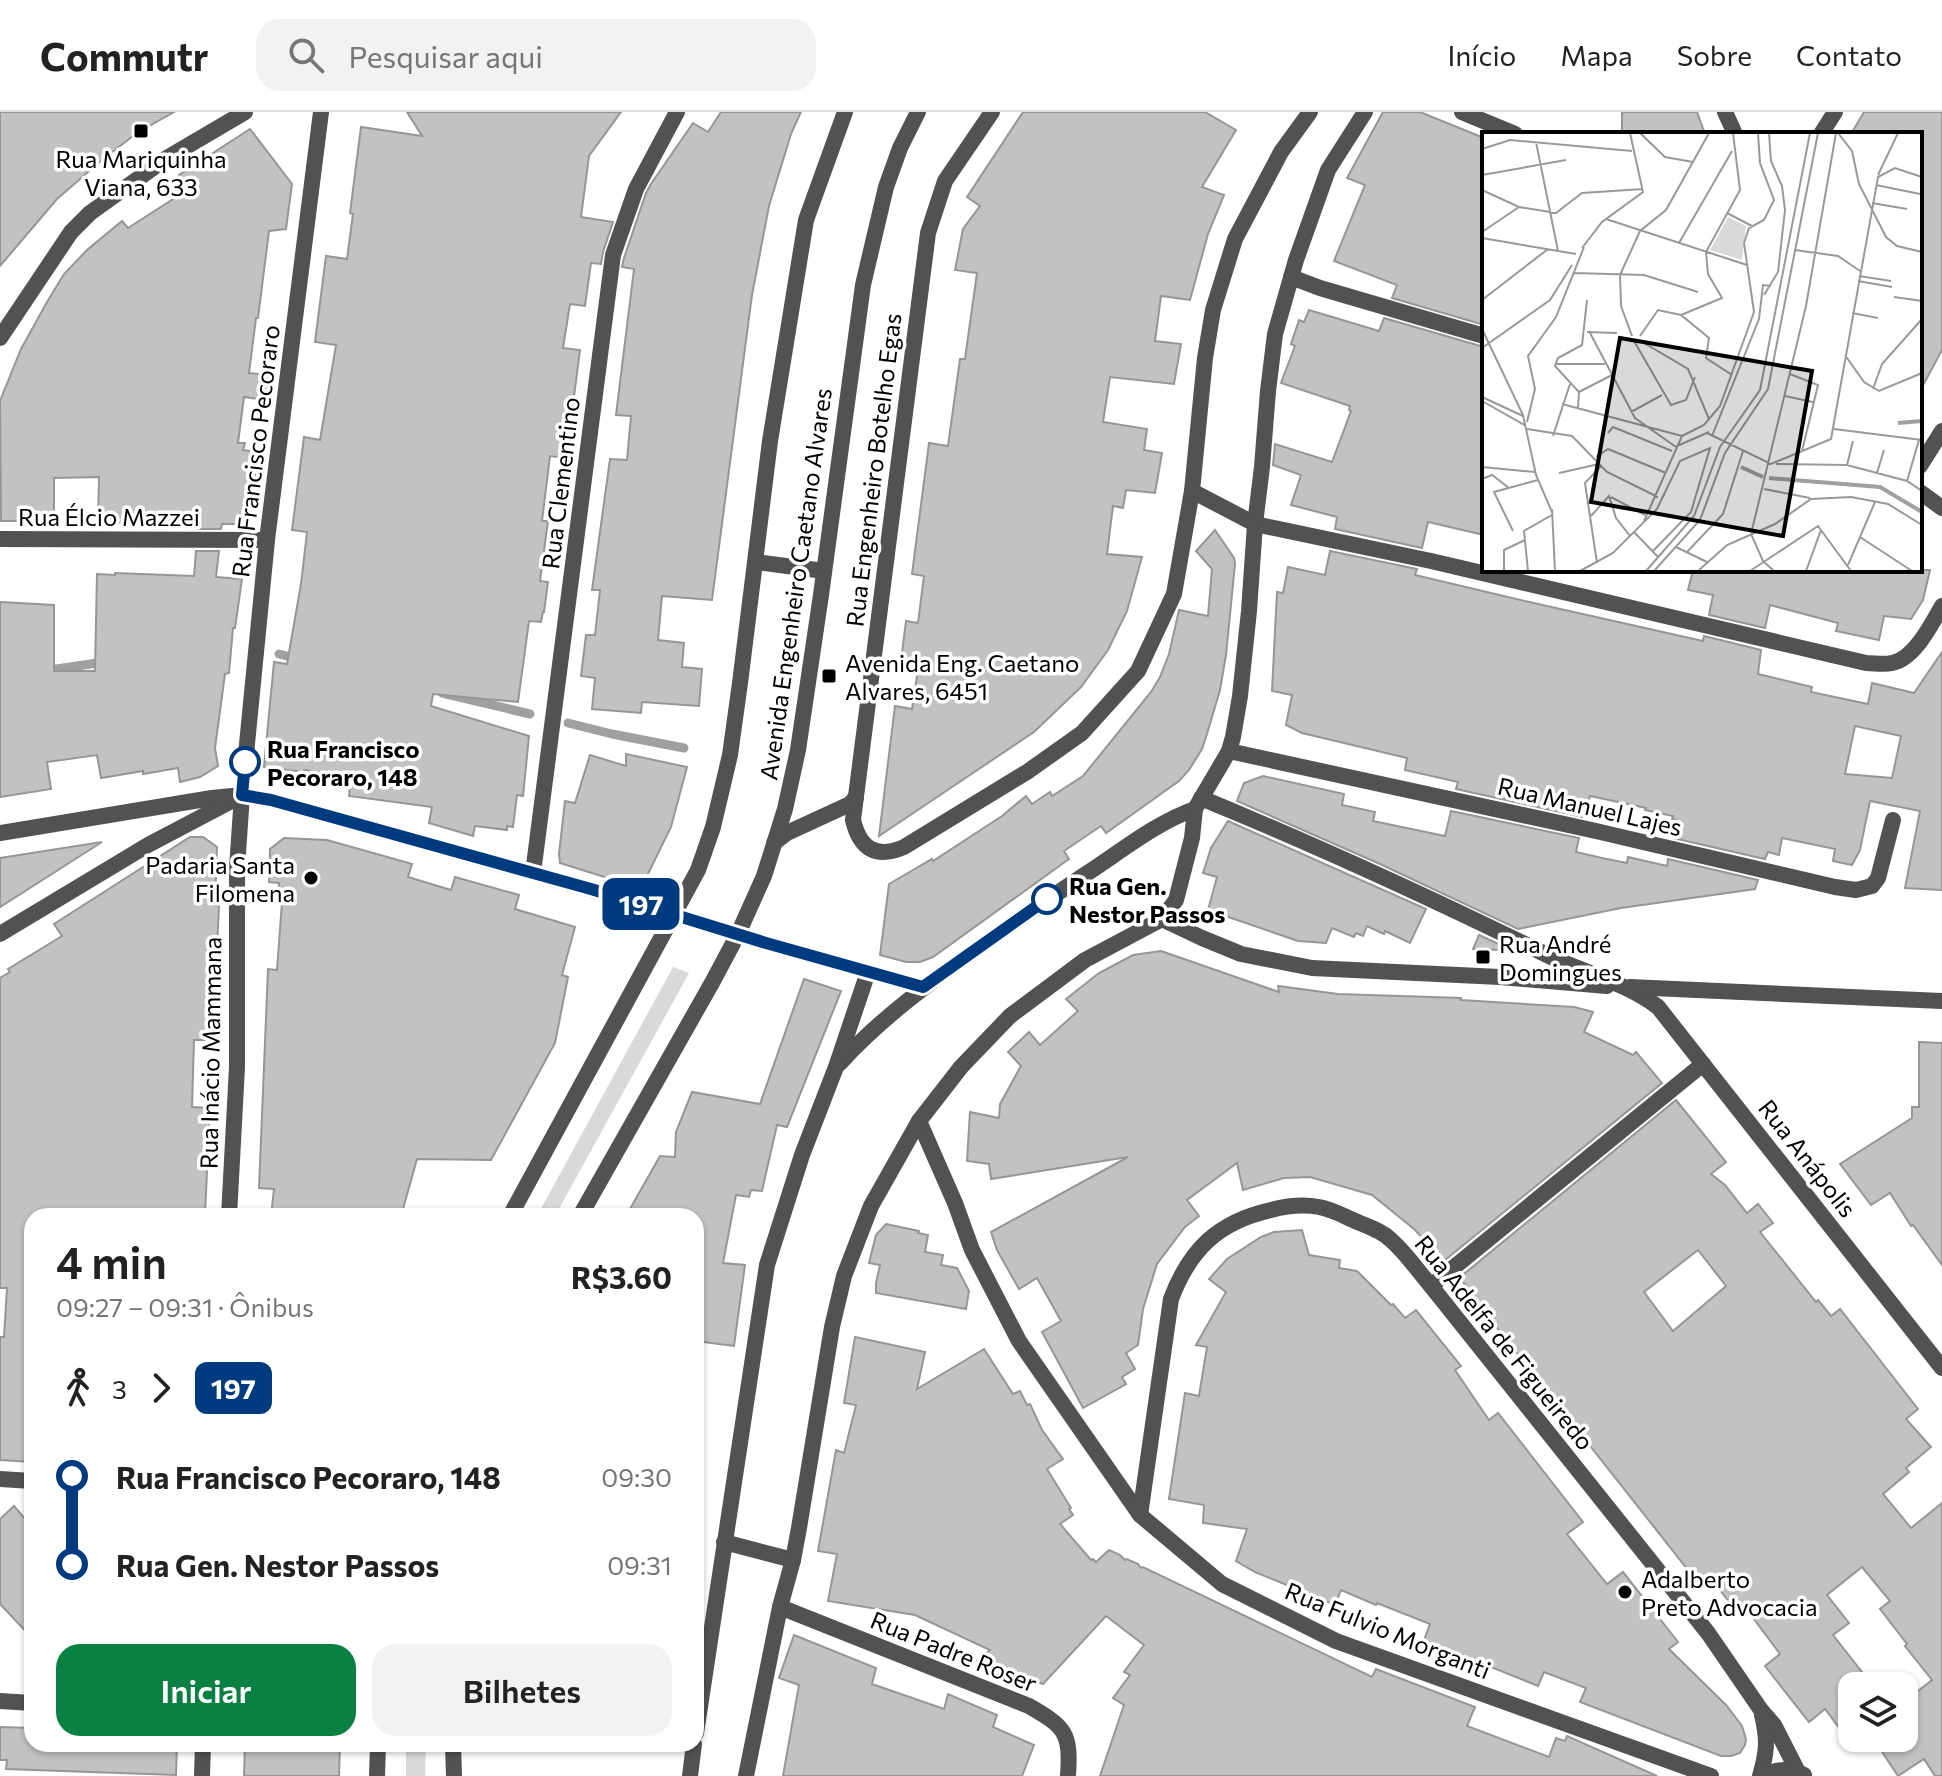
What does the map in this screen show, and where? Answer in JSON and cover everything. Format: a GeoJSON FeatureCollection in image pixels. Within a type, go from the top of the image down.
{"type":"FeatureCollection","features":[{"type":"Feature","properties":{"kind":"street"},"geometry":{"type":"LineString","coordinates":[[0,338],[71,232],[90,213],[167,158],[245,112]]}},
{"type":"Feature","properties":{"kind":"street","name":"Rua Francisco Pecoraro"},"geometry":{"type":"LineString","coordinates":[[242,795],[267,540],[321,112]]}},
{"type":"Feature","properties":{"kind":"street","name":"Rua Clementino"},"geometry":{"type":"LineString","coordinates":[[533,873],[613,255],[636,189],[677,112]]}},
{"type":"Feature","properties":{"kind":"street","name":"Avenida Engenheiro Caetano Alvares"},"geometry":{"type":"LineString","coordinates":[[514,1208],[675,914],[698,870],[708,841],[730,755],[770,441],[806,220],[845,112]]}},
{"type":"Feature","properties":{"kind":"street","name":"Avenida Engenheiro Caetano Alvares"},"geometry":{"type":"LineString","coordinates":[[585,1208],[738,934],[764,876],[785,809],[798,750],[863,285],[886,187],[900,148],[918,112]]}},
{"type":"Feature","properties":{"kind":"street","name":"Rua Engenheiro Botelho Egas"},"geometry":{"type":"LineString","coordinates":[[992,112],[945,181],[928,233],[853,820],[856,833],[866,848],[894,852],[904,847],[1027,772],[1092,723],[1138,671],[1174,594],[1192,491]]}},
{"type":"Feature","properties":{"kind":"street"},"geometry":{"type":"LineString","coordinates":[[1310,112],[1281,152],[1235,239],[1217,296],[1205,358],[1192,491],[1255,524],[1431,561],[1866,663],[1894,663],[1909,655],[1942,606]]}},
{"type":"Feature","properties":{"kind":"street"},"geometry":{"type":"LineString","coordinates":[[746,1776],[780,1607],[793,1560],[832,1327],[844,1276],[871,1206],[919,1121],[961,1067],[1010,1016],[1085,960],[1162,919],[1176,900],[1198,803],[1229,751],[1233,737],[1249,611],[1275,334],[1328,170],[1365,112]]}},
{"type":"Feature","properties":{"kind":"street"},"geometry":{"type":"LineString","coordinates":[[1462,112],[1510,132]]}},
{"type":"Feature","properties":{"kind":"street"},"geometry":{"type":"LineString","coordinates":[[1725,112],[1734,132]]}},
{"type":"Feature","properties":{"kind":"street"},"geometry":{"type":"LineString","coordinates":[[1822,132],[1835,112]]}},
{"type":"Feature","properties":{"kind":"street"},"geometry":{"type":"LineString","coordinates":[[1291,277],[1482,335]]}},
{"type":"Feature","properties":{"kind":"street"},"geometry":{"type":"LineString","coordinates":[[1922,463],[1942,431]]}},
{"type":"Feature","properties":{"kind":"street","name":"Rua Élcio Mazzei"},"geometry":{"type":"LineString","coordinates":[[0,539],[267,540]]}},
{"type":"Feature","properties":{"kind":"street"},"geometry":{"type":"LineString","coordinates":[[756,562],[824,571]]}},
{"type":"Feature","properties":{"kind":"street","name":"Rua Manuel Lajes"},"geometry":{"type":"LineString","coordinates":[[1229,751],[1856,890],[1872,886],[1878,878],[1893,820]]}},
{"type":"Feature","properties":{"kind":"street"},"geometry":{"type":"LineString","coordinates":[[0,934],[148,845],[242,795]]}},
{"type":"Feature","properties":{"kind":"street"},"geometry":{"type":"LineString","coordinates":[[0,833],[242,795],[271,800],[533,873],[923,987]]}},
{"type":"Feature","properties":{"kind":"street","name":"Rua Inácio Mammana"},"geometry":{"type":"LineString","coordinates":[[229,1208],[237,1067],[237,868],[242,795]]}},
{"type":"Feature","properties":{"kind":"street"},"geometry":{"type":"LineString","coordinates":[[774,843],[787,833],[850,804],[856,797]]}},
{"type":"Feature","properties":{"kind":"street"},"geometry":{"type":"LineString","coordinates":[[836,1067],[862,1038],[923,987],[1050,897],[1198,803]]}},
{"type":"Feature","properties":{"kind":"street"},"geometry":{"type":"LineString","coordinates":[[1198,803],[1306,841],[1559,960],[1627,987]]}},
{"type":"Feature","properties":{"kind":"street"},"geometry":{"type":"LineString","coordinates":[[1162,919],[1241,954],[1312,968],[1627,987],[1942,1001]]}},
{"type":"Feature","properties":{"kind":"street"},"geometry":{"type":"LineString","coordinates":[[704,1678],[767,1265],[802,1155],[868,972]]}},
{"type":"Feature","properties":{"kind":"street","name":"Rua Anápolis"},"geometry":{"type":"LineString","coordinates":[[1627,987],[1658,1007],[1942,1368]]}},
{"type":"Feature","properties":{"kind":"street"},"geometry":{"type":"LineString","coordinates":[[1431,1286],[1703,1064]]}},
{"type":"Feature","properties":{"kind":"street","name":"Rua Fulvio Morganti"},"geometry":{"type":"LineString","coordinates":[[919,1121],[972,1250],[1019,1341],[1140,1515],[1222,1584],[1336,1641],[1708,1776]]}},
{"type":"Feature","properties":{"kind":"street","name":"Rua Adelfa de Figueiredo"},"geometry":{"type":"LineString","coordinates":[[1140,1515],[1171,1299],[1180,1276],[1215,1233],[1239,1220],[1262,1212],[1302,1205],[1321,1207],[1391,1239],[1431,1286],[1708,1633],[1774,1725],[1802,1774]]}},
{"type":"Feature","properties":{"kind":"street"},"geometry":{"type":"LineString","coordinates":[[0,1479],[24,1480]]}},
{"type":"Feature","properties":{"kind":"street"},"geometry":{"type":"LineString","coordinates":[[724,1542],[793,1560]]}},
{"type":"Feature","properties":{"kind":"street","name":"Rua Padre Roser"},"geometry":{"type":"LineString","coordinates":[[780,1607],[1029,1706],[1057,1722],[1066,1740],[1068,1776]]}},
{"type":"Feature","properties":{"kind":"street"},"geometry":{"type":"LineString","coordinates":[[0,1701],[24,1702]]}},
{"type":"Feature","properties":{"kind":"street","name":"Rua Adelfa de Figueiredo"},"geometry":{"type":"LineString","coordinates":[[1761,1710],[1767,1743],[1761,1776]]}},
{"type":"Feature","properties":{"kind":"street"},"geometry":{"type":"LineString","coordinates":[[202,1776],[203,1752]]}},
{"type":"Feature","properties":{"kind":"street"},"geometry":{"type":"LineString","coordinates":[[377,1776],[378,1752]]}},
{"type":"Feature","properties":{"kind":"street"},"geometry":{"type":"LineString","coordinates":[[453,1752],[454,1776]]}},
{"type":"Feature","properties":{"kind":"street"},"geometry":{"type":"LineString","coordinates":[[690,1776],[693,1752]]}},
{"type":"Feature","properties":{"kind":"street"},"geometry":{"type":"LineString","coordinates":[[1761,1776],[1785,1769],[1802,1774]]}},
{"type":"Feature","properties":{"kind":"shaded area"},"geometry":{"type":"Polygon","coordinates":[[[673,967],[689,973],[559,1208],[541,1208],[673,967]]]}},
{"type":"Feature","properties":{"kind":"shaded area"},"geometry":{"type":"Polygon","coordinates":[[[406,1752],[426,1752],[425,1776],[406,1776],[406,1752]]]}},
{"type":"Feature","properties":{"kind":"building"},"geometry":{"type":"Polygon","coordinates":[[[0,112],[174,112],[137,133],[57,199],[0,266],[0,112]]]}},
{"type":"Feature","properties":{"kind":"building"},"geometry":{"type":"Polygon","coordinates":[[[407,112],[621,112],[589,156],[581,217],[613,222],[601,264],[591,263],[585,306],[570,304],[563,348],[580,350],[572,412],[565,458],[550,456],[542,521],[548,521],[540,581],[548,582],[541,622],[529,621],[518,702],[433,694],[431,706],[529,736],[523,796],[517,795],[513,827],[507,826],[507,830],[475,826],[473,836],[429,823],[432,807],[349,796],[351,776],[264,767],[274,662],[287,664],[301,584],[307,532],[292,530],[304,437],[320,440],[336,345],[315,342],[326,256],[347,259],[361,127],[422,136],[407,112]]]}},
{"type":"Feature","properties":{"kind":"building"},"geometry":{"type":"Polygon","coordinates":[[[721,112],[801,112],[769,206],[752,295],[712,600],[662,596],[658,640],[684,643],[682,667],[702,669],[699,706],[642,702],[641,713],[592,709],[595,678],[581,676],[586,635],[595,635],[600,590],[592,590],[610,459],[627,460],[631,416],[616,415],[634,269],[622,267],[651,184],[693,123],[708,132],[721,112]]]}},
{"type":"Feature","properties":{"kind":"building"},"geometry":{"type":"Polygon","coordinates":[[[1023,112],[1205,112],[1236,130],[1202,187],[1224,195],[1208,234],[1190,300],[1161,296],[1155,341],[1181,344],[1174,384],[1110,377],[1103,422],[1147,429],[1144,450],[1162,453],[1155,493],[1126,490],[1123,508],[1113,506],[1107,554],[1142,557],[1127,611],[1108,650],[1081,687],[1034,732],[879,836],[895,706],[912,709],[919,663],[901,661],[906,621],[918,623],[924,576],[912,574],[929,443],[948,446],[960,359],[965,359],[977,273],[955,270],[963,229],[980,206],[967,197],[1023,112]]]}},
{"type":"Feature","properties":{"kind":"building"},"geometry":{"type":"Polygon","coordinates":[[[1383,112],[1420,112],[1482,137],[1482,324],[1392,298],[1397,285],[1334,261],[1365,185],[1347,178],[1383,112]]]}},
{"type":"Feature","properties":{"kind":"building"},"geometry":{"type":"Polygon","coordinates":[[[1622,112],[1697,112],[1704,132],[1622,132],[1622,112]]]}},
{"type":"Feature","properties":{"kind":"building"},"geometry":{"type":"Polygon","coordinates":[[[1864,112],[1942,112],[1942,350],[1922,387],[1922,132],[1852,132],[1864,112]]]}},
{"type":"Feature","properties":{"kind":"building"},"geometry":{"type":"Polygon","coordinates":[[[250,129],[292,184],[286,229],[269,231],[256,318],[249,373],[267,375],[264,400],[244,397],[238,443],[245,443],[243,450],[258,452],[254,488],[247,488],[245,524],[222,524],[221,529],[198,529],[198,524],[98,522],[99,477],[54,478],[54,521],[1,521],[0,401],[21,349],[64,274],[122,221],[128,228],[184,192],[179,175],[250,129]]]}},
{"type":"Feature","properties":{"kind":"building"},"geometry":{"type":"Polygon","coordinates":[[[1309,310],[1379,331],[1384,318],[1482,346],[1482,535],[1428,522],[1422,548],[1335,529],[1337,517],[1291,505],[1301,475],[1273,465],[1275,444],[1332,462],[1351,411],[1350,406],[1281,383],[1295,346],[1291,344],[1299,320],[1304,322],[1309,310]]]}},
{"type":"Feature","properties":{"kind":"building"},"geometry":{"type":"Polygon","coordinates":[[[1215,530],[1235,564],[1226,655],[1207,734],[1189,770],[1179,781],[1106,833],[1101,826],[1064,851],[1069,859],[933,957],[920,962],[906,962],[880,955],[889,884],[933,861],[1002,816],[1026,796],[1032,804],[1050,792],[1052,796],[1083,776],[1151,692],[1169,654],[1179,610],[1208,616],[1212,569],[1196,551],[1215,530]]]}},
{"type":"Feature","properties":{"kind":"building"},"geometry":{"type":"Polygon","coordinates":[[[196,551],[219,551],[216,577],[242,579],[215,748],[218,766],[200,777],[180,782],[178,768],[101,778],[97,755],[47,762],[51,789],[0,797],[0,602],[54,605],[54,671],[95,671],[97,574],[194,576],[196,551]]]}},
{"type":"Feature","properties":{"kind":"building"},"geometry":{"type":"Polygon","coordinates":[[[1330,551],[1417,569],[1415,575],[1538,604],[1703,641],[1704,636],[1761,650],[1758,674],[1812,687],[1811,692],[1868,704],[1872,683],[1914,693],[1942,652],[1942,890],[1905,888],[1920,811],[1870,801],[1860,850],[1852,865],[1833,861],[1835,849],[1782,838],[1779,855],[1768,852],[1765,859],[1673,838],[1677,820],[1646,808],[1590,796],[1583,817],[1456,789],[1458,782],[1405,770],[1407,758],[1302,733],[1286,725],[1292,695],[1272,691],[1277,592],[1283,593],[1288,567],[1325,575],[1330,551]],[[1855,726],[1845,774],[1892,778],[1901,736],[1855,726]]]}},
{"type":"Feature","properties":{"kind":"building"},"geometry":{"type":"Polygon","coordinates":[[[1930,570],[1923,600],[1911,619],[1884,616],[1879,640],[1836,631],[1838,623],[1770,605],[1765,628],[1709,615],[1713,595],[1688,590],[1692,572],[1930,570]]]}},
{"type":"Feature","properties":{"kind":"building"},"geometry":{"type":"Polygon","coordinates":[[[626,754],[687,767],[671,827],[640,886],[560,863],[559,854],[565,801],[575,803],[590,755],[626,766],[626,754]]]}},
{"type":"Feature","properties":{"kind":"building"},"geometry":{"type":"Polygon","coordinates":[[[1263,776],[1344,794],[1342,805],[1375,812],[1373,821],[1445,836],[1451,811],[1579,838],[1576,852],[1602,858],[1627,863],[1628,857],[1667,866],[1668,859],[1758,880],[1755,889],[1621,908],[1518,929],[1237,801],[1244,783],[1263,776]]]}},
{"type":"Feature","properties":{"kind":"building"},"geometry":{"type":"Polygon","coordinates":[[[1228,821],[1426,909],[1410,943],[1367,926],[1363,936],[1356,933],[1354,937],[1332,928],[1326,943],[1298,941],[1208,910],[1217,877],[1203,873],[1211,848],[1228,821]]]}},
{"type":"Feature","properties":{"kind":"building"},"geometry":{"type":"Polygon","coordinates":[[[190,837],[203,837],[217,847],[215,905],[219,905],[213,1040],[194,1040],[192,1107],[210,1108],[205,1208],[24,1208],[24,1462],[0,1460],[0,1337],[4,1337],[7,1288],[0,1288],[0,978],[10,972],[8,969],[62,936],[54,924],[190,837]]]}},
{"type":"Feature","properties":{"kind":"building"},"geometry":{"type":"Polygon","coordinates":[[[284,838],[327,840],[412,864],[408,877],[451,890],[455,877],[519,895],[515,909],[575,927],[562,975],[568,977],[555,1043],[491,1160],[417,1159],[403,1208],[272,1208],[274,1189],[259,1188],[268,969],[277,970],[282,902],[278,902],[279,883],[269,882],[270,849],[284,838]]]}},
{"type":"Feature","properties":{"kind":"building"},"geometry":{"type":"Polygon","coordinates":[[[102,842],[30,888],[0,907],[0,858],[102,842]]]}},
{"type":"Feature","properties":{"kind":"building"},"geometry":{"type":"Polygon","coordinates":[[[1479,935],[1501,945],[1500,950],[1473,949],[1479,935]]]}},
{"type":"Feature","properties":{"kind":"building"},"geometry":{"type":"Polygon","coordinates":[[[1161,951],[1279,992],[1278,986],[1338,994],[1461,998],[1574,1007],[1593,1012],[1584,1032],[1633,1055],[1636,1052],[1662,1083],[1444,1261],[1414,1229],[1372,1195],[1310,1177],[1284,1178],[1243,1190],[1237,1163],[1187,1200],[1199,1216],[1185,1227],[1157,1264],[1143,1309],[1138,1345],[1126,1353],[1135,1369],[1122,1377],[1126,1384],[1083,1408],[1042,1332],[1061,1321],[1037,1278],[1019,1289],[997,1250],[991,1232],[1128,1157],[991,1179],[989,1164],[967,1161],[970,1112],[999,1118],[1000,1104],[1021,1066],[1008,1052],[1029,1032],[1040,1045],[1078,1011],[1066,999],[1099,973],[1133,955],[1161,951]]]}},
{"type":"Feature","properties":{"kind":"building"},"geometry":{"type":"Polygon","coordinates":[[[804,979],[841,991],[787,1127],[777,1125],[762,1191],[751,1190],[749,1197],[736,1195],[723,1263],[745,1265],[734,1346],[704,1342],[704,1208],[631,1208],[660,1156],[675,1157],[676,1132],[692,1092],[760,1104],[804,979]]]}},
{"type":"Feature","properties":{"kind":"building"},"geometry":{"type":"Polygon","coordinates":[[[1919,1042],[1942,1043],[1942,1265],[1890,1193],[1871,1205],[1840,1164],[1912,1118],[1912,1107],[1919,1107],[1919,1042]]]}},
{"type":"Feature","properties":{"kind":"building"},"geometry":{"type":"Polygon","coordinates":[[[1676,1100],[1726,1162],[1711,1174],[1725,1185],[1747,1213],[1758,1204],[1773,1223],[1760,1232],[1816,1302],[1818,1300],[1831,1316],[1840,1309],[1918,1409],[1906,1419],[1931,1447],[1906,1468],[1909,1472],[1883,1494],[1911,1528],[1942,1503],[1942,1776],[1935,1776],[1924,1759],[1898,1776],[1882,1752],[1918,1752],[1918,1691],[1932,1680],[1880,1609],[1890,1601],[1862,1567],[1827,1595],[1849,1623],[1833,1635],[1862,1672],[1838,1672],[1838,1726],[1825,1709],[1809,1722],[1765,1666],[1780,1654],[1741,1602],[1733,1607],[1709,1576],[1699,1584],[1486,1314],[1459,1278],[1676,1100]],[[1698,1250],[1644,1292],[1673,1331],[1726,1286],[1698,1250]]]}},
{"type":"Feature","properties":{"kind":"building"},"geometry":{"type":"Polygon","coordinates":[[[886,1224],[928,1235],[925,1252],[943,1255],[941,1265],[957,1268],[969,1291],[966,1309],[876,1293],[880,1265],[869,1263],[876,1235],[886,1224]]]}},
{"type":"Feature","properties":{"kind":"building"},"geometry":{"type":"Polygon","coordinates":[[[1302,1230],[1309,1255],[1340,1260],[1339,1268],[1357,1271],[1405,1318],[1416,1310],[1461,1366],[1455,1370],[1489,1420],[1498,1413],[1583,1522],[1567,1534],[1607,1584],[1623,1572],[1678,1642],[1669,1649],[1726,1705],[1742,1726],[1746,1739],[1740,1753],[1721,1756],[1580,1702],[1586,1688],[1544,1672],[1538,1686],[1424,1640],[1430,1624],[1377,1603],[1341,1590],[1335,1605],[1255,1572],[1236,1561],[1247,1529],[1203,1523],[1204,1505],[1169,1499],[1185,1393],[1199,1396],[1207,1347],[1196,1345],[1226,1292],[1209,1279],[1227,1259],[1261,1237],[1274,1232],[1302,1230]]]}},
{"type":"Feature","properties":{"kind":"building"},"geometry":{"type":"Polygon","coordinates":[[[855,1337],[925,1352],[917,1389],[984,1349],[1013,1394],[1020,1391],[1027,1405],[1030,1404],[1042,1430],[1063,1459],[1047,1469],[1073,1515],[1060,1524],[1091,1560],[1096,1562],[1109,1550],[1372,1677],[1376,1669],[1475,1707],[1467,1726],[1549,1757],[1556,1738],[1565,1741],[1567,1736],[1657,1776],[1100,1776],[1124,1705],[1113,1698],[1130,1675],[1124,1672],[1144,1645],[1106,1616],[1043,1684],[977,1661],[990,1650],[915,1615],[828,1601],[837,1554],[818,1551],[836,1450],[844,1453],[856,1405],[844,1403],[855,1337]]]}},
{"type":"Feature","properties":{"kind":"building"},"geometry":{"type":"Polygon","coordinates":[[[14,1506],[24,1518],[24,1630],[0,1604],[0,1519],[14,1506]]]}},
{"type":"Feature","properties":{"kind":"building"},"geometry":{"type":"Polygon","coordinates":[[[794,1635],[876,1668],[872,1684],[944,1709],[948,1694],[997,1715],[993,1727],[1034,1745],[1022,1776],[783,1776],[799,1685],[779,1678],[794,1635]]]}},
{"type":"Feature","properties":{"kind":"building"},"geometry":{"type":"Polygon","coordinates":[[[0,1727],[24,1728],[24,1752],[177,1752],[176,1775],[6,1769],[7,1760],[0,1760],[0,1727]]]}},
{"type":"Feature","properties":{"kind":"building"},"geometry":{"type":"Polygon","coordinates":[[[245,1752],[340,1752],[339,1776],[244,1776],[245,1752]]]}},
{"type":"Feature","properties":{"kind":"waterway"},"geometry":{"type":"LineString","coordinates":[[279,654],[299,659]]}},
{"type":"Feature","properties":{"kind":"waterway"},"geometry":{"type":"LineString","coordinates":[[43,671],[104,662]]}},
{"type":"Feature","properties":{"kind":"waterway"},"geometry":{"type":"LineString","coordinates":[[442,693],[530,714]]}},
{"type":"Feature","properties":{"kind":"waterway"},"geometry":{"type":"LineString","coordinates":[[568,723],[684,748]]}},
{"type":"Feature","properties":{"kind":"bus line","name":"197"},"geometry":{"type":"LineString","coordinates":[[245,762],[242,795],[271,800],[533,873],[923,987],[1047,899]]}},
{"type":"Feature","properties":{"kind":"place","name":"Rua Mariquinha Viana, 633"},"geometry":{"type":"Point","coordinates":[141,131]}},
{"type":"Feature","properties":{"kind":"place","name":"Avenida Eng. Caetano Alvares, 6451"},"geometry":{"type":"Point","coordinates":[829,676]}},
{"type":"Feature","properties":{"kind":"place","name":"Rua Francisco Pecoraro, 148"},"geometry":{"type":"Point","coordinates":[245,762]}},
{"type":"Feature","properties":{"kind":"place","name":"Padaria Santa Filomena"},"geometry":{"type":"Point","coordinates":[311,878]}},
{"type":"Feature","properties":{"kind":"place","name":"Rua Gen. Nestor Passos"},"geometry":{"type":"Point","coordinates":[1047,899]}},
{"type":"Feature","properties":{"kind":"place","name":"Rua André Domingues"},"geometry":{"type":"Point","coordinates":[1483,957]}},
{"type":"Feature","properties":{"kind":"place","name":"Adalberto Preto Advocacia"},"geometry":{"type":"Point","coordinates":[1625,1592]}}]}
